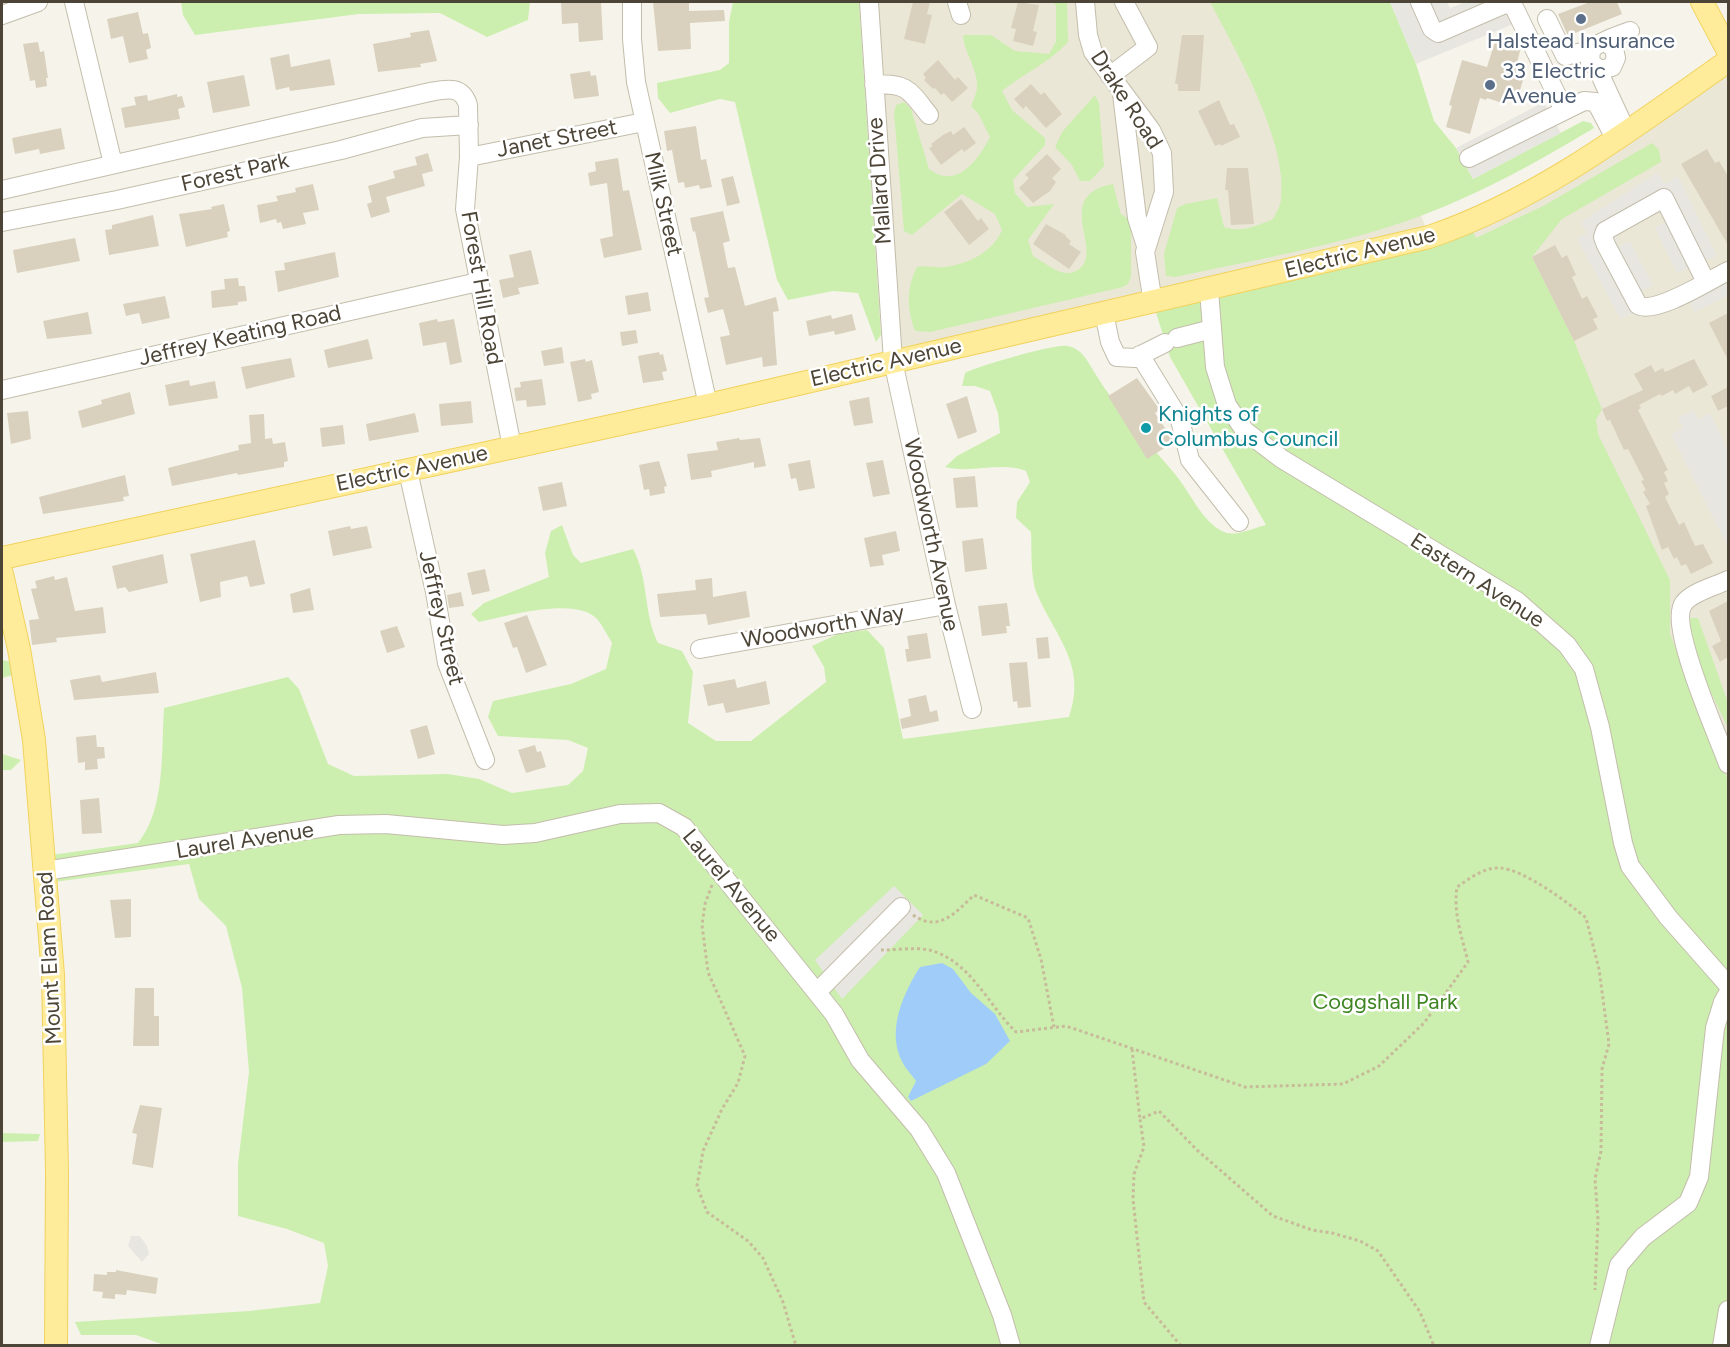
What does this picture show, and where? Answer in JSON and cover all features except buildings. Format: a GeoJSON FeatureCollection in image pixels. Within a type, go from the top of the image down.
{"type":"FeatureCollection","features":[{"type":"Feature","properties":{"kind":"main road"},"geometry":{"type":"LineString","coordinates":[[1702,2],[1728,51]]}},
{"type":"Feature","properties":{"kind":"main road","name":"Electric Avenue"},"geometry":{"type":"LineString","coordinates":[[2,558],[708,405],[1209,290],[1428,237],[1469,224],[1555,179],[1728,61]]}},
{"type":"Feature","properties":{"kind":"main road","name":"Mount Elam Road"},"geometry":{"type":"LineString","coordinates":[[2,574],[19,649],[32,731],[54,987],[57,1172],[56,1346]]}},
{"type":"Feature","properties":{"kind":"street"},"geometry":{"type":"LineString","coordinates":[[2,15],[38,2]]}},
{"type":"Feature","properties":{"kind":"street"},"geometry":{"type":"LineString","coordinates":[[74,2],[113,164]]}},
{"type":"Feature","properties":{"kind":"street","name":"Milk Street"},"geometry":{"type":"LineString","coordinates":[[632,2],[634,70],[708,405]]}},
{"type":"Feature","properties":{"kind":"street","name":"Mallard Drive"},"geometry":{"type":"LineString","coordinates":[[869,2],[893,361]]}},
{"type":"Feature","properties":{"kind":"street","name":"Drake Road"},"geometry":{"type":"LineString","coordinates":[[1085,2],[1090,45],[1110,76],[1156,137],[1163,160],[1164,192],[1146,246],[1146,270],[1153,303]]}},
{"type":"Feature","properties":{"kind":"street"},"geometry":{"type":"LineString","coordinates":[[1110,76],[1148,47],[1124,2]]}},
{"type":"Feature","properties":{"kind":"street"},"geometry":{"type":"LineString","coordinates":[[1420,2],[1432,29],[1438,33],[1505,4],[1513,5],[1564,110]]}},
{"type":"Feature","properties":{"kind":"street"},"geometry":{"type":"LineString","coordinates":[[1547,19],[1565,56],[1599,47],[1630,31]]}},
{"type":"Feature","properties":{"kind":"street"},"geometry":{"type":"LineString","coordinates":[[1599,47],[1614,49],[1616,58],[1612,67],[1601,70],[1620,135]]}},
{"type":"Feature","properties":{"kind":"street"},"geometry":{"type":"LineString","coordinates":[[874,85],[894,83],[908,89],[929,115]]}},
{"type":"Feature","properties":{"kind":"street","name":"Forest Park"},"geometry":{"type":"LineString","coordinates":[[2,190],[429,92],[450,89],[463,93]]}},
{"type":"Feature","properties":{"kind":"street"},"geometry":{"type":"LineString","coordinates":[[1122,92],[1137,218],[1146,246]]}},
{"type":"Feature","properties":{"kind":"street","name":"Forest Hill Road"},"geometry":{"type":"LineString","coordinates":[[463,93],[468,105],[469,125],[465,209],[512,447]]}},
{"type":"Feature","properties":{"kind":"street"},"geometry":{"type":"LineString","coordinates":[[1469,158],[1584,101],[1596,102],[1620,135]]}},
{"type":"Feature","properties":{"kind":"street","name":"Janet Street"},"geometry":{"type":"LineString","coordinates":[[469,157],[644,122]]}},
{"type":"Feature","properties":{"kind":"street","name":"Forest Park"},"geometry":{"type":"LineString","coordinates":[[2,222],[150,193],[341,150],[422,128],[469,125]]}},
{"type":"Feature","properties":{"kind":"street"},"geometry":{"type":"LineString","coordinates":[[1706,282],[1664,198],[1605,231],[1603,237],[1606,244],[1640,306],[1657,307],[1728,271]]}},
{"type":"Feature","properties":{"kind":"street","name":"Jeffrey Keating Road"},"geometry":{"type":"LineString","coordinates":[[2,390],[478,282]]}},
{"type":"Feature","properties":{"kind":"street","name":"Eastern Avenue"},"geometry":{"type":"LineString","coordinates":[[1209,290],[1215,367],[1227,405],[1245,431],[1282,459],[1517,602],[1542,621],[1575,654],[1589,685],[1630,866],[1668,917],[1728,985]]}},
{"type":"Feature","properties":{"kind":"street"},"geometry":{"type":"LineString","coordinates":[[1104,313],[1110,342],[1117,357],[1129,359],[1171,341],[1212,328]]}},
{"type":"Feature","properties":{"kind":"street"},"geometry":{"type":"LineString","coordinates":[[1140,355],[1180,420],[1190,460],[1239,522]]}},
{"type":"Feature","properties":{"kind":"street","name":"Woodworth Avenue"},"geometry":{"type":"LineString","coordinates":[[893,361],[946,605],[972,709]]}},
{"type":"Feature","properties":{"kind":"street","name":"Jeffrey Street"},"geometry":{"type":"LineString","coordinates":[[408,471],[435,592],[447,663],[485,760]]}},
{"type":"Feature","properties":{"kind":"street"},"geometry":{"type":"LineString","coordinates":[[1728,580],[1687,600],[1682,606],[1680,618],[1685,650],[1728,764]]}},
{"type":"Feature","properties":{"kind":"street","name":"Woodworth Way"},"geometry":{"type":"LineString","coordinates":[[700,649],[946,605]]}},
{"type":"Feature","properties":{"kind":"street","name":"Laurel Avenue"},"geometry":{"type":"LineString","coordinates":[[45,871],[339,825],[386,824],[503,835],[535,833],[620,814],[659,813],[684,827],[721,871],[834,1014],[861,1060],[919,1129],[946,1173],[1002,1316],[1011,1346]]}},
{"type":"Feature","properties":{"kind":"street"},"geometry":{"type":"LineString","coordinates":[[817,992],[902,907]]}},
{"type":"Feature","properties":{"kind":"street"},"geometry":{"type":"LineString","coordinates":[[1599,1346],[1619,1265],[1643,1237],[1688,1203],[1699,1177],[1715,1028],[1728,993]]}},
{"type":"Feature","properties":{"kind":"street"},"geometry":{"type":"LineString","coordinates":[[1722,1346],[1728,1310]]}},
{"type":"Feature","properties":{"kind":"path"},"geometry":{"type":"LineString","coordinates":[[860,950],[928,950],[954,961],[987,995],[999,1016],[1016,1032],[1066,1026],[1245,1087],[1343,1084],[1379,1066],[1424,1023],[1468,962],[1457,920],[1455,901],[1457,887],[1480,873],[1498,868],[1515,871],[1586,918],[1599,969],[1609,1044],[1602,1069],[1601,1151],[1595,1179],[1598,1220],[1595,1294]]}},
{"type":"Feature","properties":{"kind":"path"},"geometry":{"type":"LineString","coordinates":[[721,871],[713,882],[705,904],[702,925],[705,949],[708,972],[745,1056],[738,1083],[722,1109],[703,1151],[697,1186],[707,1212],[748,1241],[763,1258],[783,1302],[796,1346]]}},
{"type":"Feature","properties":{"kind":"path"},"geometry":{"type":"LineString","coordinates":[[902,907],[919,919],[940,923],[974,895],[1028,918],[1041,959],[1054,1027]]}},
{"type":"Feature","properties":{"kind":"path"},"geometry":{"type":"LineString","coordinates":[[1131,1048],[1144,1147],[1134,1174],[1133,1199],[1144,1302],[1181,1346]]}},
{"type":"Feature","properties":{"kind":"path"},"geometry":{"type":"LineString","coordinates":[[1140,1119],[1159,1111],[1197,1150],[1273,1216],[1312,1230],[1360,1241],[1378,1251],[1419,1312],[1434,1346]]}},
{"type":"Feature","properties":{"kind":"shaded area"},"geometry":{"type":"Polygon","coordinates":[[[869,2],[1345,2],[1429,237],[893,361],[869,2]]]}},
{"type":"Feature","properties":{"kind":"shaded area"},"geometry":{"type":"Polygon","coordinates":[[[1390,2],[1447,2],[1450,8],[1466,2],[1522,2],[1528,18],[1416,64],[1390,2]]]}},
{"type":"Feature","properties":{"kind":"shaded area"},"geometry":{"type":"Polygon","coordinates":[[[1728,61],[1728,812],[1469,224],[1728,61]]]}},
{"type":"Feature","properties":{"kind":"shaded area"},"geometry":{"type":"Polygon","coordinates":[[[1544,102],[1561,133],[1473,179],[1456,148],[1544,102]]]}},
{"type":"Feature","properties":{"kind":"shaded area"},"geometry":{"type":"Polygon","coordinates":[[[1657,173],[1665,184],[1678,176],[1717,256],[1677,273],[1655,228],[1667,221],[1664,213],[1659,209],[1616,234],[1618,246],[1630,242],[1653,285],[1642,291],[1632,313],[1621,319],[1577,239],[1587,233],[1581,222],[1657,173]]]}},
{"type":"Feature","properties":{"kind":"shaded area"},"geometry":{"type":"Polygon","coordinates":[[[1728,271],[1728,295],[1695,312],[1685,293],[1728,271]]]}},
{"type":"Feature","properties":{"kind":"shaded area"},"geometry":{"type":"Polygon","coordinates":[[[1693,410],[1698,419],[1710,413],[1728,450],[1728,547],[1671,434],[1683,428],[1678,418],[1693,410]]]}},
{"type":"Feature","properties":{"kind":"shaded area"},"geometry":{"type":"Polygon","coordinates":[[[894,886],[923,915],[842,999],[815,960],[894,886]]]}},
{"type":"Feature","properties":{"kind":"shaded area"},"geometry":{"type":"Polygon","coordinates":[[[131,1236],[140,1236],[147,1246],[149,1254],[142,1262],[128,1246],[131,1236]]]}},
{"type":"Feature","properties":{"kind":"green space"},"geometry":{"type":"Polygon","coordinates":[[[181,2],[530,2],[528,20],[487,37],[440,13],[359,14],[195,35],[183,15],[181,2]]]}},
{"type":"Feature","properties":{"kind":"green space"},"geometry":{"type":"Polygon","coordinates":[[[733,2],[859,2],[881,335],[876,342],[858,293],[833,291],[788,300],[777,280],[735,102],[720,99],[670,113],[658,98],[657,83],[720,70],[729,63],[729,22],[733,2]]]}},
{"type":"Feature","properties":{"kind":"green space"},"geometry":{"type":"Polygon","coordinates":[[[1053,2],[1067,2],[1068,42],[1053,56],[1002,91],[1012,110],[1045,138],[1045,145],[1013,180],[1015,193],[1027,207],[1054,204],[1028,240],[1033,256],[1047,265],[1063,273],[1079,269],[1085,261],[1087,250],[1082,224],[1085,199],[1095,190],[1113,184],[1121,214],[1131,221],[1131,277],[1128,284],[1123,287],[930,332],[915,331],[910,315],[909,291],[917,267],[945,267],[971,260],[993,245],[1002,230],[995,214],[962,194],[912,235],[904,231],[894,113],[896,105],[904,102],[911,109],[929,169],[939,175],[949,176],[966,170],[990,137],[978,113],[971,106],[977,80],[963,35],[991,35],[1015,51],[1049,54],[1056,41],[1056,5],[1053,2]]]}},
{"type":"Feature","properties":{"kind":"green space"},"geometry":{"type":"Polygon","coordinates":[[[1210,2],[1390,2],[1416,64],[1434,121],[1456,148],[1473,179],[1583,121],[1591,123],[1594,128],[1489,186],[1446,206],[1393,226],[1300,251],[1175,277],[1166,276],[1164,254],[1177,208],[1185,204],[1217,198],[1224,227],[1243,229],[1273,219],[1281,201],[1281,176],[1277,151],[1268,124],[1246,71],[1210,2]]]}},
{"type":"Feature","properties":{"kind":"green space"},"geometry":{"type":"Polygon","coordinates":[[[1095,95],[1099,103],[1104,166],[1090,181],[1080,181],[1072,165],[1055,147],[1062,132],[1095,95]]]}},
{"type":"Feature","properties":{"kind":"green space","name":"Coggshall Park"},"geometry":{"type":"Polygon","coordinates":[[[1652,143],[1659,150],[1661,162],[1562,219],[1532,257],[1574,341],[1602,409],[1596,420],[1598,434],[1670,580],[1670,634],[1728,780],[1728,1345],[167,1346],[136,1335],[81,1335],[75,1322],[249,1311],[320,1303],[328,1266],[324,1243],[287,1229],[238,1216],[238,1164],[249,1072],[242,988],[226,926],[199,899],[189,864],[46,883],[44,856],[138,843],[147,829],[158,796],[164,708],[288,677],[299,689],[328,764],[354,776],[448,774],[479,779],[512,793],[568,785],[583,771],[588,748],[568,740],[498,736],[488,717],[493,701],[571,684],[606,669],[612,643],[597,619],[587,612],[574,609],[558,608],[523,612],[479,622],[471,614],[484,603],[549,577],[545,553],[551,531],[562,525],[573,555],[581,563],[633,549],[642,572],[650,620],[658,643],[682,651],[693,672],[688,723],[716,741],[751,741],[826,682],[824,667],[812,646],[840,633],[867,630],[884,648],[903,739],[1069,717],[1074,699],[1072,668],[1061,640],[1035,589],[1031,532],[1016,518],[1017,502],[1030,482],[1026,471],[1006,467],[955,469],[945,467],[957,456],[1000,433],[998,413],[990,391],[975,386],[962,386],[965,373],[1048,348],[1067,346],[1076,349],[1086,359],[1121,411],[1175,474],[1208,520],[1227,533],[1244,532],[1266,525],[1170,357],[1153,303],[1469,224],[1476,238],[1545,205],[1652,143]]]}},
{"type":"Feature","properties":{"kind":"green space"},"geometry":{"type":"Polygon","coordinates":[[[1689,618],[1698,618],[1728,703],[1728,728],[1703,676],[1685,628],[1689,618]]]}},
{"type":"Feature","properties":{"kind":"green space"},"geometry":{"type":"Polygon","coordinates":[[[2,660],[12,662],[12,675],[2,678],[2,660]]]}},
{"type":"Feature","properties":{"kind":"green space"},"geometry":{"type":"Polygon","coordinates":[[[2,754],[21,760],[11,770],[2,770],[2,754]]]}},
{"type":"Feature","properties":{"kind":"green space"},"geometry":{"type":"Polygon","coordinates":[[[2,1133],[40,1134],[38,1141],[2,1142],[2,1133]]]}},
{"type":"Feature","properties":{"kind":"water"},"geometry":{"type":"Polygon","coordinates":[[[942,963],[953,969],[971,993],[995,1014],[1010,1041],[986,1064],[911,1101],[908,1097],[916,1081],[900,1057],[897,1046],[897,1022],[908,987],[920,967],[942,963]]]}},
{"type":"Feature","properties":{"kind":"place","name":"Halstead Insurance"},"geometry":{"type":"Point","coordinates":[1581,19]}},
{"type":"Feature","properties":{"kind":"place","name":"33 Electric Avenue"},"geometry":{"type":"Point","coordinates":[1490,85]}},
{"type":"Feature","properties":{"kind":"place","name":"Knights of Columbus Council"},"geometry":{"type":"Point","coordinates":[1146,428]}}]}
